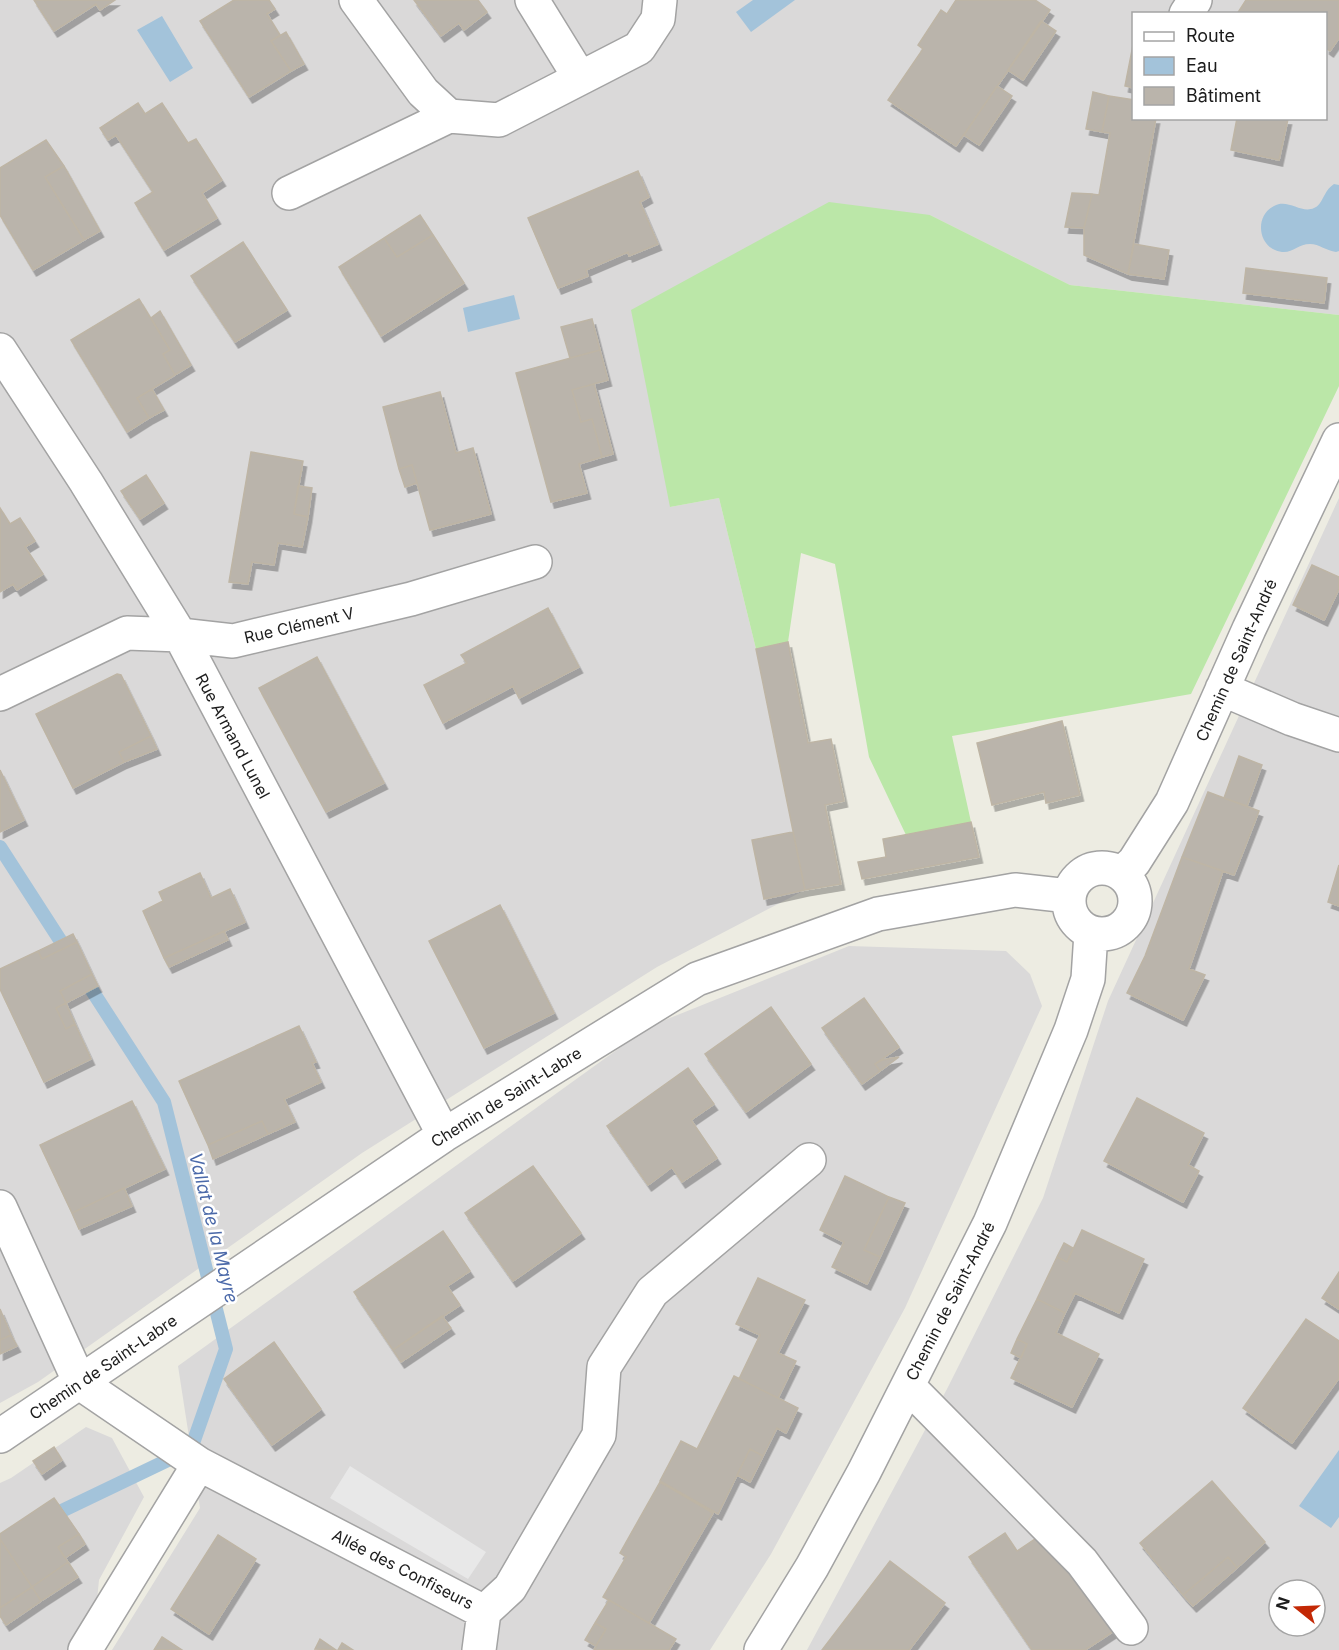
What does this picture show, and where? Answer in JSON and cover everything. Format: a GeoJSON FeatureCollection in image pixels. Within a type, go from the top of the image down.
{"type":"FeatureCollection","features":[{"type":"Feature","properties":{"kind":"street"},"geometry":{"type":"LineString","coordinates":[[356,0],[423,92],[449,116]]}},
{"type":"Feature","properties":{"kind":"street"},"geometry":{"type":"LineString","coordinates":[[532,0],[580,78]]}},
{"type":"Feature","properties":{"kind":"street"},"geometry":{"type":"LineString","coordinates":[[289,193],[449,116],[499,120],[639,48],[658,19],[660,0]]}},
{"type":"Feature","properties":{"kind":"street","name":"Rue Armand Lunel"},"geometry":{"type":"LineString","coordinates":[[0,350],[86,482],[180,635],[444,1135]]}},
{"type":"Feature","properties":{"kind":"street","name":"Chemin de Saint-André"},"geometry":{"type":"LineString","coordinates":[[1122,873],[1134,862],[1172,802],[1222,689],[1329,485],[1339,440]]}},
{"type":"Feature","properties":{"kind":"street","name":"Rue Clément V"},"geometry":{"type":"LineString","coordinates":[[0,694],[127,633],[180,635],[233,641],[411,598],[535,562]]}},
{"type":"Feature","properties":{"kind":"street"},"geometry":{"type":"LineString","coordinates":[[1222,689],[1292,719],[1339,735]]}},
{"type":"Feature","properties":{"kind":"street"},"geometry":{"type":"LineString","coordinates":[[1100,867],[1111,868],[1122,873],[1130,882],[1135,893],[1132,916],[1125,926],[1114,932],[1103,934],[1091,933],[1081,928],[1069,908],[1072,885],[1079,876],[1100,867]]}},
{"type":"Feature","properties":{"kind":"street","name":"Chemin de Saint-Labre"},"geometry":{"type":"LineString","coordinates":[[0,1436],[444,1135],[697,979],[878,914],[1015,890],[1069,896]]}},
{"type":"Feature","properties":{"kind":"street","name":"Chemin de Saint-André"},"geometry":{"type":"LineString","coordinates":[[761,1650],[812,1567],[864,1472],[990,1223],[1071,1030],[1088,979],[1091,933]]}},
{"type":"Feature","properties":{"kind":"street","name":"Allée des Confiseurs"},"geometry":{"type":"LineString","coordinates":[[80,1383],[199,1464],[484,1612],[510,1588],[599,1435],[604,1367],[652,1292],[809,1160]]}},
{"type":"Feature","properties":{"kind":"street"},"geometry":{"type":"LineString","coordinates":[[0,1207],[80,1383]]}},
{"type":"Feature","properties":{"kind":"street"},"geometry":{"type":"LineString","coordinates":[[908,1386],[1082,1562],[1131,1628]]}},
{"type":"Feature","properties":{"kind":"street"},"geometry":{"type":"LineString","coordinates":[[85,1650],[199,1464]]}},
{"type":"Feature","properties":{"kind":"street"},"geometry":{"type":"LineString","coordinates":[[479,1650],[484,1612]]}},
{"type":"Feature","properties":{"kind":"shaded area"},"geometry":{"type":"Polygon","coordinates":[[[0,0],[1339,0],[1339,315],[1070,285],[930,215],[670,507],[719,498],[756,649],[805,890],[657,967],[362,1153],[38,1382],[0,1403],[0,0]]]}},
{"type":"Feature","properties":{"kind":"shaded area"},"geometry":{"type":"Polygon","coordinates":[[[1339,498],[1339,1650],[807,1650],[947,1389],[1043,1198],[1108,1001],[1339,498]]]}},
{"type":"Feature","properties":{"kind":"shaded area"},"geometry":{"type":"Polygon","coordinates":[[[849,946],[1006,951],[1030,974],[1042,1006],[905,1308],[771,1554],[710,1650],[112,1650],[200,1508],[178,1366],[650,1026],[849,946]]]}},
{"type":"Feature","properties":{"kind":"shaded area"},"geometry":{"type":"Polygon","coordinates":[[[86,1427],[112,1438],[144,1497],[99,1580],[92,1650],[0,1650],[0,1483],[11,1478],[86,1427]]]}},
{"type":"Feature","properties":{"kind":"shaded area"},"geometry":{"type":"Polygon","coordinates":[[[350,1466],[486,1552],[468,1579],[330,1498],[350,1466]]]}},
{"type":"Feature","properties":{"kind":"green space"},"geometry":{"type":"Polygon","coordinates":[[[829,202],[930,215],[1070,285],[1339,315],[1339,386],[1191,694],[952,736],[971,822],[906,835],[869,757],[835,564],[801,553],[788,642],[756,649],[719,498],[670,507],[631,310],[829,202]]]}},
{"type":"Feature","properties":{"kind":"water"},"geometry":{"type":"Polygon","coordinates":[[[753,0],[795,0],[751,32],[736,12],[753,0]]]}},
{"type":"Feature","properties":{"kind":"water"},"geometry":{"type":"Polygon","coordinates":[[[162,16],[193,68],[170,82],[137,30],[162,16]]]}},
{"type":"Feature","properties":{"kind":"water"},"geometry":{"type":"Polygon","coordinates":[[[1334,184],[1339,185],[1339,251],[1310,244],[1281,252],[1269,246],[1262,235],[1261,228],[1268,210],[1279,204],[1304,209],[1314,208],[1334,184]]]}},
{"type":"Feature","properties":{"kind":"water"},"geometry":{"type":"Polygon","coordinates":[[[514,295],[520,319],[468,332],[463,308],[514,295]]]}},
{"type":"Feature","properties":{"kind":"water"},"geometry":{"type":"Polygon","coordinates":[[[1339,1450],[1339,1517],[1331,1528],[1299,1506],[1339,1450]]]}},
{"type":"Feature","properties":{"kind":"building"},"geometry":{"type":"Polygon","coordinates":[[[34,0],[115,0],[100,10],[96,4],[54,31],[34,0]]]}},
{"type":"Feature","properties":{"kind":"building"},"geometry":{"type":"Polygon","coordinates":[[[234,0],[269,0],[275,9],[267,14],[280,35],[271,41],[291,71],[249,97],[200,21],[234,0]]]}},
{"type":"Feature","properties":{"kind":"building"},"geometry":{"type":"Polygon","coordinates":[[[414,0],[478,0],[487,12],[464,30],[459,23],[441,36],[414,0]]]}},
{"type":"Feature","properties":{"kind":"building"},"geometry":{"type":"Polygon","coordinates":[[[956,0],[1035,0],[1050,10],[956,146],[888,100],[923,49],[918,45],[941,10],[947,14],[956,0]]]}},
{"type":"Feature","properties":{"kind":"building"},"geometry":{"type":"Polygon","coordinates":[[[1246,0],[1339,0],[1339,38],[1330,51],[1327,49],[1327,12],[1238,12],[1246,0]]]}},
{"type":"Feature","properties":{"kind":"building"},"geometry":{"type":"Polygon","coordinates":[[[1041,21],[1056,31],[1023,80],[1008,70],[1041,21]]]}},
{"type":"Feature","properties":{"kind":"building"},"geometry":{"type":"Polygon","coordinates":[[[286,32],[304,64],[291,71],[271,41],[286,32]]]}},
{"type":"Feature","properties":{"kind":"building"},"geometry":{"type":"Polygon","coordinates":[[[1132,50],[1132,88],[1125,86],[1132,50]]]}},
{"type":"Feature","properties":{"kind":"building"},"geometry":{"type":"Polygon","coordinates":[[[997,86],[1012,96],[979,145],[964,135],[997,86]]]}},
{"type":"Feature","properties":{"kind":"building"},"geometry":{"type":"Polygon","coordinates":[[[1093,92],[1109,96],[1102,132],[1086,129],[1093,92]]]}},
{"type":"Feature","properties":{"kind":"building"},"geometry":{"type":"Polygon","coordinates":[[[1109,96],[1132,100],[1132,120],[1156,120],[1128,274],[1084,255],[1084,228],[1092,194],[1099,195],[1110,133],[1102,132],[1109,96]]]}},
{"type":"Feature","properties":{"kind":"building"},"geometry":{"type":"Polygon","coordinates":[[[138,103],[145,114],[162,103],[188,143],[196,139],[222,180],[202,193],[217,218],[164,250],[135,203],[153,192],[116,135],[108,140],[100,128],[138,103]]]}},
{"type":"Feature","properties":{"kind":"building"},"geometry":{"type":"Polygon","coordinates":[[[1237,120],[1288,120],[1279,160],[1231,150],[1237,120]]]}},
{"type":"Feature","properties":{"kind":"building"},"geometry":{"type":"Polygon","coordinates":[[[46,140],[64,166],[45,177],[84,240],[33,270],[0,215],[0,168],[46,140]]]}},
{"type":"Feature","properties":{"kind":"building"},"geometry":{"type":"Polygon","coordinates":[[[64,166],[100,231],[84,240],[45,177],[64,166]]]}},
{"type":"Feature","properties":{"kind":"building"},"geometry":{"type":"Polygon","coordinates":[[[638,171],[649,197],[640,202],[658,244],[629,256],[628,252],[586,270],[588,276],[558,288],[528,218],[638,171]]]}},
{"type":"Feature","properties":{"kind":"building"},"geometry":{"type":"Polygon","coordinates":[[[1072,193],[1092,194],[1084,228],[1065,227],[1072,193]]]}},
{"type":"Feature","properties":{"kind":"building"},"geometry":{"type":"Polygon","coordinates":[[[420,215],[433,235],[397,257],[384,238],[420,215]]]}},
{"type":"Feature","properties":{"kind":"building"},"geometry":{"type":"Polygon","coordinates":[[[433,235],[464,283],[381,336],[339,267],[384,238],[397,257],[433,235]]]}},
{"type":"Feature","properties":{"kind":"building"},"geometry":{"type":"Polygon","coordinates":[[[243,242],[287,310],[235,342],[191,276],[243,242]]]}},
{"type":"Feature","properties":{"kind":"building"},"geometry":{"type":"Polygon","coordinates":[[[1134,244],[1169,250],[1164,279],[1128,274],[1134,244]]]}},
{"type":"Feature","properties":{"kind":"building"},"geometry":{"type":"Polygon","coordinates":[[[1246,268],[1327,278],[1324,303],[1243,293],[1246,268]]]}},
{"type":"Feature","properties":{"kind":"building"},"geometry":{"type":"Polygon","coordinates":[[[139,299],[170,350],[163,354],[175,375],[137,398],[149,418],[127,432],[71,340],[139,299]]]}},
{"type":"Feature","properties":{"kind":"building"},"geometry":{"type":"Polygon","coordinates":[[[160,311],[191,365],[175,375],[163,354],[170,350],[151,318],[160,311]]]}},
{"type":"Feature","properties":{"kind":"building"},"geometry":{"type":"Polygon","coordinates":[[[592,319],[600,350],[570,358],[561,327],[592,319]]]}},
{"type":"Feature","properties":{"kind":"building"},"geometry":{"type":"Polygon","coordinates":[[[600,350],[608,380],[572,390],[581,422],[592,419],[602,457],[579,464],[587,493],[551,502],[516,373],[600,350]]]}},
{"type":"Feature","properties":{"kind":"building"},"geometry":{"type":"Polygon","coordinates":[[[594,384],[613,454],[602,457],[592,419],[581,422],[572,390],[594,384]]]}},
{"type":"Feature","properties":{"kind":"building"},"geometry":{"type":"Polygon","coordinates":[[[152,389],[164,410],[149,418],[137,398],[152,389]]]}},
{"type":"Feature","properties":{"kind":"building"},"geometry":{"type":"Polygon","coordinates":[[[440,392],[456,453],[473,448],[491,514],[430,530],[412,465],[399,469],[383,407],[440,392]]]}},
{"type":"Feature","properties":{"kind":"building"},"geometry":{"type":"Polygon","coordinates":[[[251,452],[303,461],[294,514],[308,517],[302,547],[278,543],[274,565],[252,562],[248,584],[229,582],[251,452]]]}},
{"type":"Feature","properties":{"kind":"building"},"geometry":{"type":"Polygon","coordinates":[[[412,465],[417,483],[405,487],[399,469],[412,465]]]}},
{"type":"Feature","properties":{"kind":"building"},"geometry":{"type":"Polygon","coordinates":[[[146,475],[164,503],[140,519],[121,491],[146,475]]]}},
{"type":"Feature","properties":{"kind":"building"},"geometry":{"type":"Polygon","coordinates":[[[298,486],[312,488],[308,517],[294,514],[298,486]]]}},
{"type":"Feature","properties":{"kind":"building"},"geometry":{"type":"Polygon","coordinates":[[[0,508],[10,524],[20,518],[35,541],[25,547],[43,574],[17,590],[13,584],[0,592],[0,508]]]}},
{"type":"Feature","properties":{"kind":"building"},"geometry":{"type":"Polygon","coordinates":[[[1312,565],[1339,577],[1339,589],[1324,620],[1293,605],[1312,565]]]}},
{"type":"Feature","properties":{"kind":"building"},"geometry":{"type":"Polygon","coordinates":[[[548,608],[579,667],[519,698],[513,686],[443,723],[424,685],[467,663],[461,655],[548,608]]]}},
{"type":"Feature","properties":{"kind":"building"},"geometry":{"type":"Polygon","coordinates":[[[788,642],[808,743],[831,739],[844,801],[825,805],[841,884],[805,890],[756,649],[788,642]]]}},
{"type":"Feature","properties":{"kind":"building"},"geometry":{"type":"Polygon","coordinates":[[[317,657],[384,783],[326,812],[259,688],[317,657]]]}},
{"type":"Feature","properties":{"kind":"building"},"geometry":{"type":"Polygon","coordinates":[[[117,674],[121,675],[151,736],[119,752],[124,762],[73,788],[36,714],[117,674]]]}},
{"type":"Feature","properties":{"kind":"building"},"geometry":{"type":"Polygon","coordinates":[[[1062,721],[1080,795],[1046,803],[1044,792],[992,805],[977,743],[1062,721]]]}},
{"type":"Feature","properties":{"kind":"building"},"geometry":{"type":"Polygon","coordinates":[[[151,736],[157,749],[124,762],[119,752],[151,736]]]}},
{"type":"Feature","properties":{"kind":"building"},"geometry":{"type":"Polygon","coordinates":[[[1239,756],[1262,765],[1247,806],[1224,798],[1239,756]]]}},
{"type":"Feature","properties":{"kind":"building"},"geometry":{"type":"Polygon","coordinates":[[[0,770],[24,820],[0,832],[0,770]]]}},
{"type":"Feature","properties":{"kind":"building"},"geometry":{"type":"Polygon","coordinates":[[[1208,792],[1259,811],[1234,875],[1182,857],[1208,792]]]}},
{"type":"Feature","properties":{"kind":"building"},"geometry":{"type":"Polygon","coordinates":[[[971,822],[979,857],[862,879],[858,862],[886,857],[883,839],[971,822]]]}},
{"type":"Feature","properties":{"kind":"building"},"geometry":{"type":"Polygon","coordinates":[[[793,832],[805,890],[764,899],[752,840],[793,832]]]}},
{"type":"Feature","properties":{"kind":"building"},"geometry":{"type":"Polygon","coordinates":[[[1182,857],[1223,871],[1189,969],[1205,975],[1183,1020],[1127,993],[1145,956],[1182,857]]]}},
{"type":"Feature","properties":{"kind":"building"},"geometry":{"type":"Polygon","coordinates":[[[1339,865],[1339,906],[1328,902],[1339,865]]]}},
{"type":"Feature","properties":{"kind":"building"},"geometry":{"type":"Polygon","coordinates":[[[200,873],[211,898],[230,889],[245,922],[164,958],[143,911],[163,901],[159,892],[200,873]]]}},
{"type":"Feature","properties":{"kind":"building"},"geometry":{"type":"Polygon","coordinates":[[[500,905],[554,1013],[484,1048],[429,941],[500,905]]]}},
{"type":"Feature","properties":{"kind":"building"},"geometry":{"type":"Polygon","coordinates":[[[224,931],[228,940],[169,967],[164,958],[224,931]]]}},
{"type":"Feature","properties":{"kind":"building"},"geometry":{"type":"Polygon","coordinates":[[[73,934],[77,942],[42,959],[38,951],[73,934]]]}},
{"type":"Feature","properties":{"kind":"building"},"geometry":{"type":"Polygon","coordinates":[[[77,942],[92,974],[60,991],[66,1003],[56,1008],[66,1029],[75,1024],[91,1059],[44,1082],[0,989],[0,969],[38,951],[42,959],[77,942]]]}},
{"type":"Feature","properties":{"kind":"building"},"geometry":{"type":"Polygon","coordinates":[[[92,974],[98,986],[66,1003],[60,991],[92,974]]]}},
{"type":"Feature","properties":{"kind":"building"},"geometry":{"type":"Polygon","coordinates":[[[864,998],[899,1047],[875,1064],[880,1071],[862,1084],[822,1028],[864,998]]]}},
{"type":"Feature","properties":{"kind":"building"},"geometry":{"type":"Polygon","coordinates":[[[66,1003],[75,1024],[66,1029],[56,1008],[66,1003]]]}},
{"type":"Feature","properties":{"kind":"building"},"geometry":{"type":"Polygon","coordinates":[[[771,1007],[811,1064],[746,1112],[705,1054],[771,1007]]]}},
{"type":"Feature","properties":{"kind":"building"},"geometry":{"type":"Polygon","coordinates":[[[299,1026],[316,1062],[312,1063],[321,1082],[284,1099],[295,1122],[268,1134],[262,1121],[208,1145],[179,1081],[299,1026]]]}},
{"type":"Feature","properties":{"kind":"building"},"geometry":{"type":"Polygon","coordinates":[[[899,1057],[880,1071],[875,1064],[882,1060],[899,1057]]]}},
{"type":"Feature","properties":{"kind":"building"},"geometry":{"type":"Polygon","coordinates":[[[688,1068],[714,1104],[691,1120],[717,1158],[682,1182],[672,1167],[648,1185],[607,1126],[688,1068]]]}},
{"type":"Feature","properties":{"kind":"building"},"geometry":{"type":"Polygon","coordinates":[[[1137,1098],[1204,1133],[1188,1165],[1199,1171],[1183,1202],[1104,1161],[1137,1098]]]}},
{"type":"Feature","properties":{"kind":"building"},"geometry":{"type":"Polygon","coordinates":[[[132,1101],[165,1169],[72,1213],[40,1145],[132,1101]]]}},
{"type":"Feature","properties":{"kind":"building"},"geometry":{"type":"Polygon","coordinates":[[[262,1121],[268,1134],[213,1159],[208,1145],[262,1121]]]}},
{"type":"Feature","properties":{"kind":"building"},"geometry":{"type":"Polygon","coordinates":[[[533,1166],[581,1233],[513,1281],[465,1213],[533,1166]]]}},
{"type":"Feature","properties":{"kind":"building"},"geometry":{"type":"Polygon","coordinates":[[[845,1176],[889,1197],[864,1250],[880,1257],[867,1284],[832,1267],[844,1242],[820,1230],[845,1176]]]}},
{"type":"Feature","properties":{"kind":"building"},"geometry":{"type":"Polygon","coordinates":[[[124,1188],[132,1206],[79,1229],[72,1213],[124,1188]]]}},
{"type":"Feature","properties":{"kind":"building"},"geometry":{"type":"Polygon","coordinates":[[[889,1197],[905,1203],[880,1257],[864,1250],[889,1197]]]}},
{"type":"Feature","properties":{"kind":"building"},"geometry":{"type":"Polygon","coordinates":[[[1082,1230],[1144,1259],[1119,1313],[1075,1293],[1065,1313],[1037,1299],[1057,1257],[1067,1262],[1082,1230]]]}},
{"type":"Feature","properties":{"kind":"building"},"geometry":{"type":"Polygon","coordinates":[[[443,1231],[470,1271],[447,1286],[460,1305],[393,1350],[354,1292],[443,1231]]]}},
{"type":"Feature","properties":{"kind":"building"},"geometry":{"type":"Polygon","coordinates":[[[1064,1243],[1073,1248],[1067,1262],[1057,1257],[1064,1243]]]}},
{"type":"Feature","properties":{"kind":"building"},"geometry":{"type":"Polygon","coordinates":[[[1339,1272],[1339,1309],[1322,1298],[1339,1272]]]}},
{"type":"Feature","properties":{"kind":"building"},"geometry":{"type":"Polygon","coordinates":[[[758,1278],[805,1300],[778,1353],[796,1361],[778,1398],[739,1379],[760,1335],[736,1324],[758,1278]]]}},
{"type":"Feature","properties":{"kind":"building"},"geometry":{"type":"Polygon","coordinates":[[[1037,1299],[1065,1313],[1056,1333],[1099,1354],[1072,1407],[1011,1378],[1027,1344],[1017,1339],[1037,1299]]]}},
{"type":"Feature","properties":{"kind":"building"},"geometry":{"type":"Polygon","coordinates":[[[0,1309],[11,1335],[0,1340],[0,1309]]]}},
{"type":"Feature","properties":{"kind":"building"},"geometry":{"type":"Polygon","coordinates":[[[442,1316],[451,1328],[401,1362],[393,1350],[442,1316]]]}},
{"type":"Feature","properties":{"kind":"building"},"geometry":{"type":"Polygon","coordinates":[[[1306,1319],[1339,1341],[1339,1378],[1292,1443],[1243,1408],[1306,1319]]]}},
{"type":"Feature","properties":{"kind":"building"},"geometry":{"type":"Polygon","coordinates":[[[11,1335],[17,1346],[0,1354],[0,1340],[11,1335]]]}},
{"type":"Feature","properties":{"kind":"building"},"geometry":{"type":"Polygon","coordinates":[[[1017,1339],[1027,1344],[1021,1358],[1011,1353],[1017,1339]]]}},
{"type":"Feature","properties":{"kind":"building"},"geometry":{"type":"Polygon","coordinates":[[[274,1342],[321,1409],[272,1445],[224,1379],[274,1342]]]}},
{"type":"Feature","properties":{"kind":"building"},"geometry":{"type":"Polygon","coordinates":[[[734,1376],[798,1408],[786,1433],[777,1428],[763,1456],[750,1449],[718,1514],[660,1481],[681,1441],[697,1449],[734,1376]]]}},
{"type":"Feature","properties":{"kind":"building"},"geometry":{"type":"Polygon","coordinates":[[[54,1447],[62,1460],[42,1474],[33,1461],[54,1447]]]}},
{"type":"Feature","properties":{"kind":"building"},"geometry":{"type":"Polygon","coordinates":[[[750,1449],[763,1456],[750,1482],[737,1475],[750,1449]]]}},
{"type":"Feature","properties":{"kind":"building"},"geometry":{"type":"Polygon","coordinates":[[[1212,1481],[1265,1542],[1237,1568],[1228,1557],[1183,1595],[1140,1543],[1212,1481]]]}},
{"type":"Feature","properties":{"kind":"building"},"geometry":{"type":"Polygon","coordinates":[[[660,1482],[713,1513],[649,1623],[603,1597],[626,1557],[620,1553],[660,1482]]]}},
{"type":"Feature","properties":{"kind":"building"},"geometry":{"type":"Polygon","coordinates":[[[54,1498],[79,1534],[58,1547],[68,1562],[32,1587],[0,1539],[0,1534],[54,1498]]]}},
{"type":"Feature","properties":{"kind":"building"},"geometry":{"type":"Polygon","coordinates":[[[1005,1533],[1017,1551],[1041,1535],[1114,1631],[1085,1650],[1032,1650],[969,1557],[1005,1533]]]}},
{"type":"Feature","properties":{"kind":"building"},"geometry":{"type":"Polygon","coordinates":[[[79,1534],[85,1544],[65,1558],[58,1547],[79,1534]]]}},
{"type":"Feature","properties":{"kind":"building"},"geometry":{"type":"Polygon","coordinates":[[[218,1535],[256,1559],[209,1634],[171,1609],[218,1535]]]}},
{"type":"Feature","properties":{"kind":"building"},"geometry":{"type":"Polygon","coordinates":[[[0,1539],[32,1587],[0,1608],[0,1539]]]}},
{"type":"Feature","properties":{"kind":"building"},"geometry":{"type":"Polygon","coordinates":[[[1228,1557],[1237,1568],[1193,1606],[1183,1595],[1228,1557]]]}},
{"type":"Feature","properties":{"kind":"building"},"geometry":{"type":"Polygon","coordinates":[[[890,1561],[945,1603],[909,1650],[822,1650],[890,1561]]]}},
{"type":"Feature","properties":{"kind":"building"},"geometry":{"type":"Polygon","coordinates":[[[68,1562],[78,1577],[41,1601],[32,1587],[68,1562]]]}},
{"type":"Feature","properties":{"kind":"building"},"geometry":{"type":"Polygon","coordinates":[[[32,1587],[41,1601],[6,1625],[0,1616],[0,1608],[32,1587]]]}},
{"type":"Feature","properties":{"kind":"building"},"geometry":{"type":"Polygon","coordinates":[[[609,1600],[676,1639],[669,1650],[594,1650],[606,1629],[595,1623],[609,1600]]]}},
{"type":"Feature","properties":{"kind":"building"},"geometry":{"type":"Polygon","coordinates":[[[595,1623],[606,1629],[596,1646],[585,1640],[595,1623]]]}},
{"type":"Feature","properties":{"kind":"building"},"geometry":{"type":"Polygon","coordinates":[[[162,1637],[182,1650],[154,1650],[162,1637]]]}},
{"type":"Feature","properties":{"kind":"building"},"geometry":{"type":"Polygon","coordinates":[[[320,1639],[336,1650],[315,1649],[320,1639]]]}},
{"type":"Feature","properties":{"kind":"building"},"geometry":{"type":"Polygon","coordinates":[[[342,1643],[353,1650],[338,1650],[342,1643]]]}},
{"type":"Feature","properties":{"kind":"waterway","name":"Vallat de la Mayre"},"geometry":{"type":"LineString","coordinates":[[0,847],[69,954]]}},
{"type":"Feature","properties":{"kind":"waterway","name":"Vallat de la Mayre"},"geometry":{"type":"LineString","coordinates":[[47,1518],[191,1449],[226,1349],[164,1102],[82,975]]}}]}
